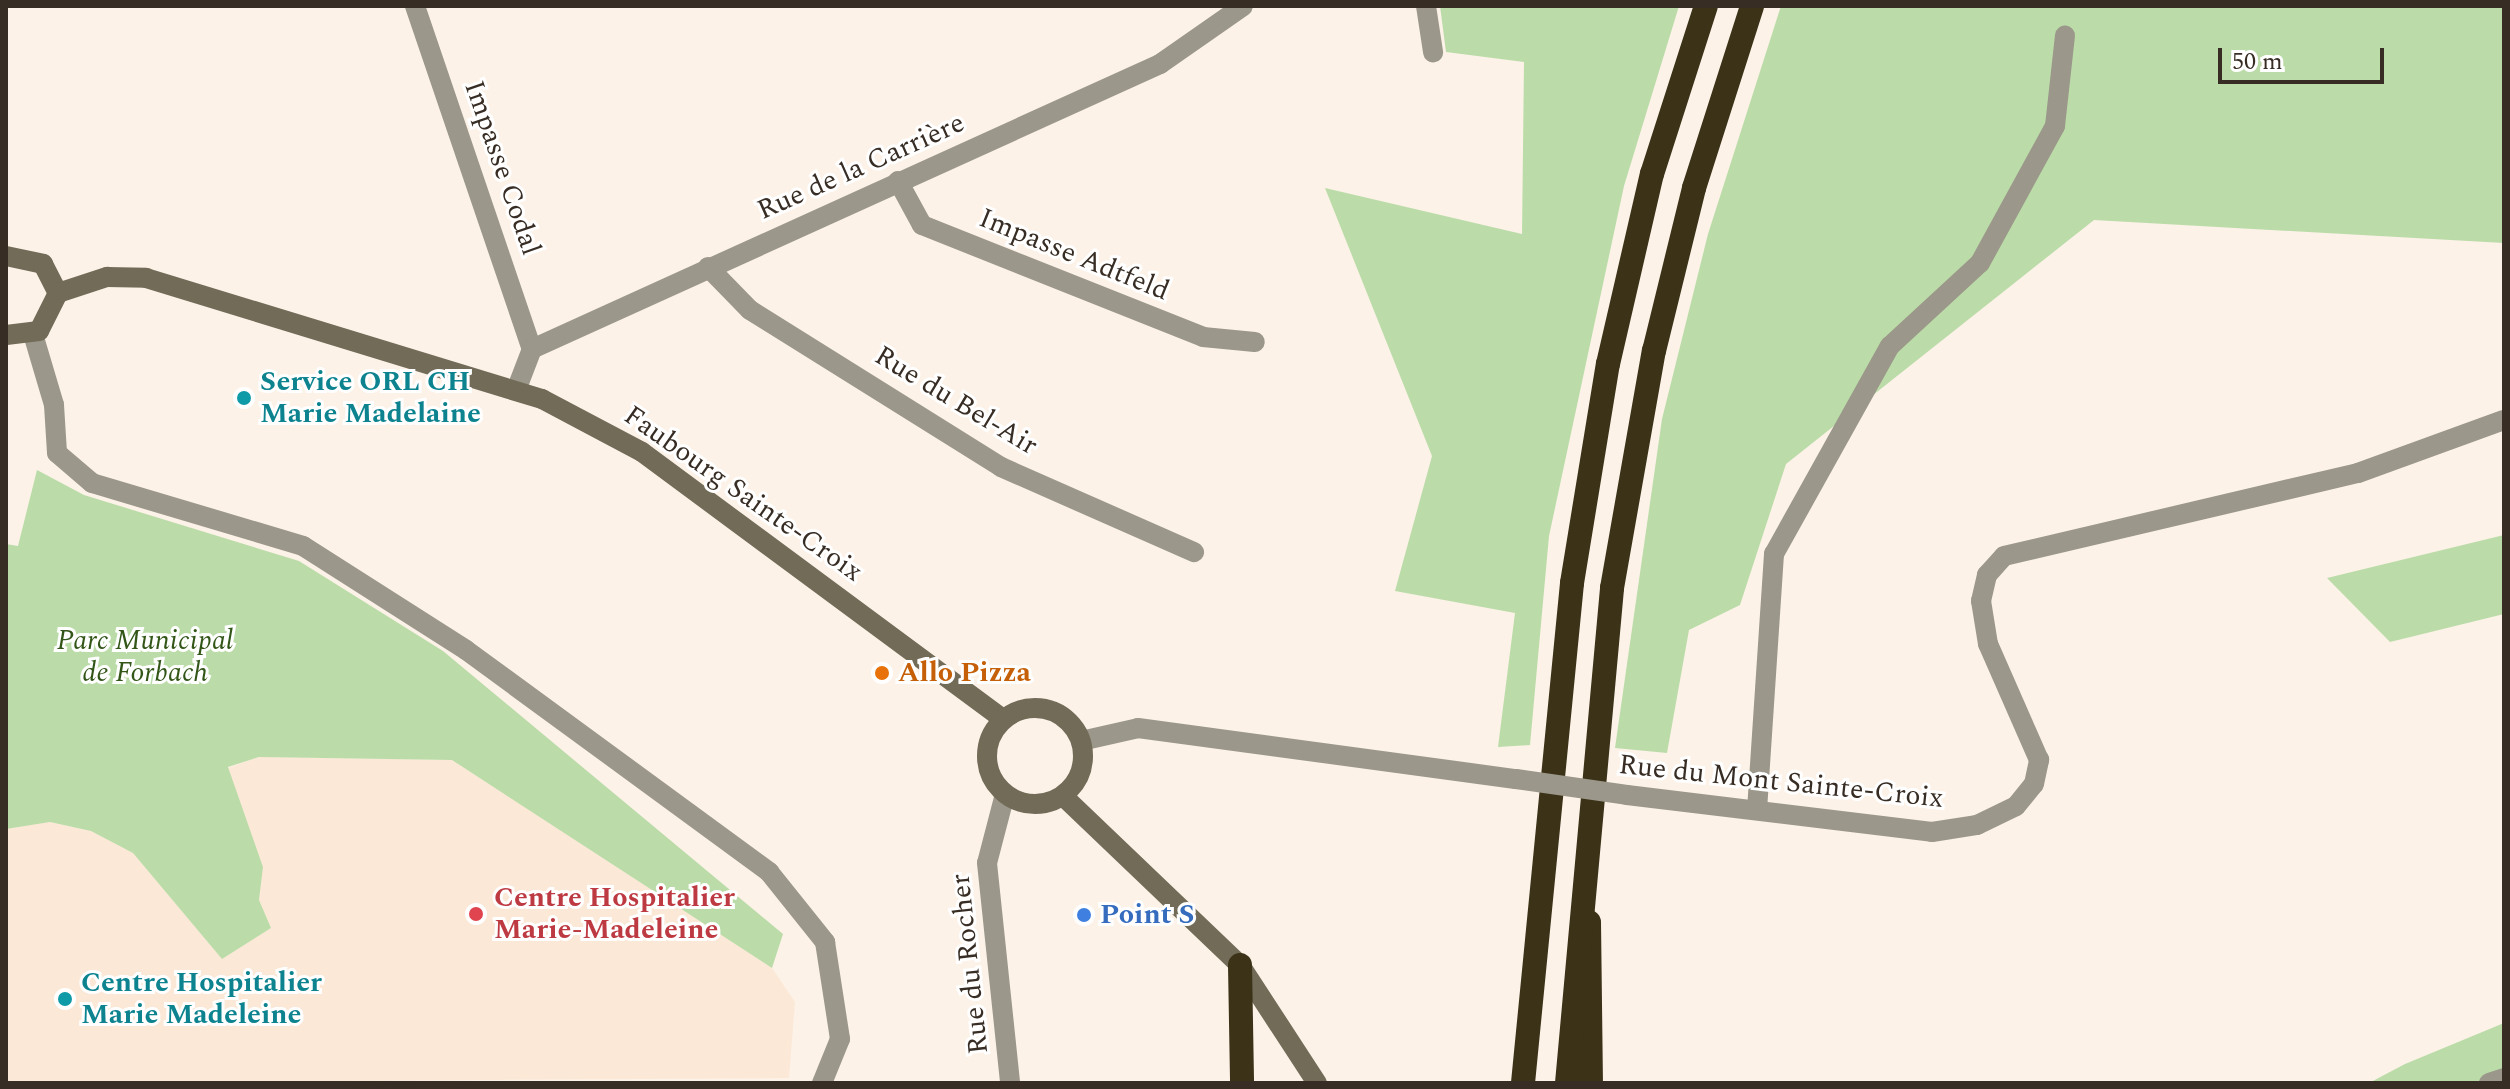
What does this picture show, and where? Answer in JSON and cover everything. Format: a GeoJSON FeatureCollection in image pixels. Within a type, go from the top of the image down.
{"type":"FeatureCollection","features":[{"type":"Feature","properties":{"kind":"highway"},"geometry":{"type":"LineString","coordinates":[[1523,1083],[1572,583],[1608,364],[1652,174],[1706,6]]}},
{"type":"Feature","properties":{"kind":"highway"},"geometry":{"type":"LineString","coordinates":[[1567,1083],[1612,588],[1654,351],[1694,188],[1752,6]]}},
{"type":"Feature","properties":{"kind":"highway"},"geometry":{"type":"LineString","coordinates":[[1584,892],[1595,954],[1591,1083]]}},
{"type":"Feature","properties":{"kind":"highway"},"geometry":{"type":"LineString","coordinates":[[1240,965],[1242,1083]]}},
{"type":"Feature","properties":{"kind":"main road"},"geometry":{"type":"LineString","coordinates":[[6,256],[43,264],[58,293],[50,321],[33,334],[6,335]]}},
{"type":"Feature","properties":{"kind":"main road","name":"Faubourg Sainte-Croix"},"geometry":{"type":"LineString","coordinates":[[58,293],[107,277],[146,278],[517,388],[642,452],[1003,719]]}},
{"type":"Feature","properties":{"kind":"main road"},"geometry":{"type":"LineString","coordinates":[[1048,709],[1068,721],[1081,741],[1081,771],[1063,796],[1044,804],[1005,794],[988,771],[988,743],[1003,719],[1048,709]]}},
{"type":"Feature","properties":{"kind":"main road"},"geometry":{"type":"LineString","coordinates":[[1063,796],[1240,965],[1317,1083]]}},
{"type":"Feature","properties":{"kind":"street","name":"Impasse Codal"},"geometry":{"type":"LineString","coordinates":[[415,6],[532,349]]}},
{"type":"Feature","properties":{"kind":"street","name":"Rue de la Carrière"},"geometry":{"type":"LineString","coordinates":[[532,349],[1160,64],[1243,6]]}},
{"type":"Feature","properties":{"kind":"street"},"geometry":{"type":"LineString","coordinates":[[1426,6],[1433,52]]}},
{"type":"Feature","properties":{"kind":"street"},"geometry":{"type":"LineString","coordinates":[[1757,810],[1774,554],[1890,346],[1980,263],[2055,126],[2065,36]]}},
{"type":"Feature","properties":{"kind":"street","name":"Impasse Adtfeld"},"geometry":{"type":"LineString","coordinates":[[898,181],[922,225],[1203,337],[1255,342]]}},
{"type":"Feature","properties":{"kind":"street","name":"Rue du Bel-Air"},"geometry":{"type":"LineString","coordinates":[[708,267],[750,310],[1001,467],[1194,552]]}},
{"type":"Feature","properties":{"kind":"street"},"geometry":{"type":"LineString","coordinates":[[33,334],[54,405],[57,453],[92,483],[303,546],[466,650],[769,872],[825,942],[840,1039],[822,1083]]}},
{"type":"Feature","properties":{"kind":"street"},"geometry":{"type":"LineString","coordinates":[[517,388],[532,349]]}},
{"type":"Feature","properties":{"kind":"street","name":"Rue du Mont Sainte-Croix"},"geometry":{"type":"LineString","coordinates":[[1081,741],[1138,728],[1627,795],[1932,832],[1977,825],[2016,806],[2034,784],[2039,760],[1988,644],[1981,601],[1987,575],[2004,556],[2358,473],[2504,420]]}},
{"type":"Feature","properties":{"kind":"street","name":"Rue du Rocher"},"geometry":{"type":"LineString","coordinates":[[1005,794],[987,863],[1010,1083]]}},
{"type":"Feature","properties":{"kind":"street"},"geometry":{"type":"LineString","coordinates":[[2489,1083],[2504,1078]]}},
{"type":"Feature","properties":{"kind":"shaded area","name":"Centre Hospitalier Marie-Madeleine"},"geometry":{"type":"Polygon","coordinates":[[[259,757],[452,760],[772,968],[795,1002],[789,1078],[6,1083],[6,829],[50,822],[91,831],[133,853],[222,959],[271,928],[259,900],[263,867],[228,768],[259,757]]]}},
{"type":"Feature","properties":{"kind":"green space"},"geometry":{"type":"Polygon","coordinates":[[[1440,6],[1679,6],[1624,186],[1549,536],[1530,745],[1498,747],[1515,613],[1395,591],[1432,456],[1325,188],[1522,234],[1524,62],[1446,52],[1440,6]]]}},
{"type":"Feature","properties":{"kind":"green space"},"geometry":{"type":"Polygon","coordinates":[[[1781,6],[2504,6],[2504,243],[2094,220],[1786,464],[1740,605],[1689,630],[1667,753],[1615,748],[1662,419],[1708,234],[1781,6]]]}},
{"type":"Feature","properties":{"kind":"green space","name":"Parc Municipal de Forbach"},"geometry":{"type":"Polygon","coordinates":[[[37,470],[84,495],[299,561],[443,651],[783,934],[772,968],[452,760],[259,757],[228,767],[263,867],[259,900],[271,928],[222,959],[133,853],[91,831],[50,822],[6,829],[6,544],[18,546],[37,470]]]}},
{"type":"Feature","properties":{"kind":"green space"},"geometry":{"type":"Polygon","coordinates":[[[2504,535],[2504,614],[2390,642],[2327,578],[2504,535]]]}},
{"type":"Feature","properties":{"kind":"green space"},"geometry":{"type":"Polygon","coordinates":[[[2504,1023],[2504,1083],[2369,1083],[2405,1064],[2504,1023]]]}},
{"type":"Feature","properties":{"kind":"place","name":"Service ORL CH Marie Madelaine"},"geometry":{"type":"Point","coordinates":[244,398]}},
{"type":"Feature","properties":{"kind":"place","name":"Allo Pizza"},"geometry":{"type":"Point","coordinates":[882,673]}},
{"type":"Feature","properties":{"kind":"place","name":"Centre Hospitalier Marie-Madeleine"},"geometry":{"type":"Point","coordinates":[476,914]}},
{"type":"Feature","properties":{"kind":"place","name":"Point S"},"geometry":{"type":"Point","coordinates":[1084,915]}},
{"type":"Feature","properties":{"kind":"place","name":"Centre Hospitalier Marie Madeleine"},"geometry":{"type":"Point","coordinates":[65,999]}}]}
